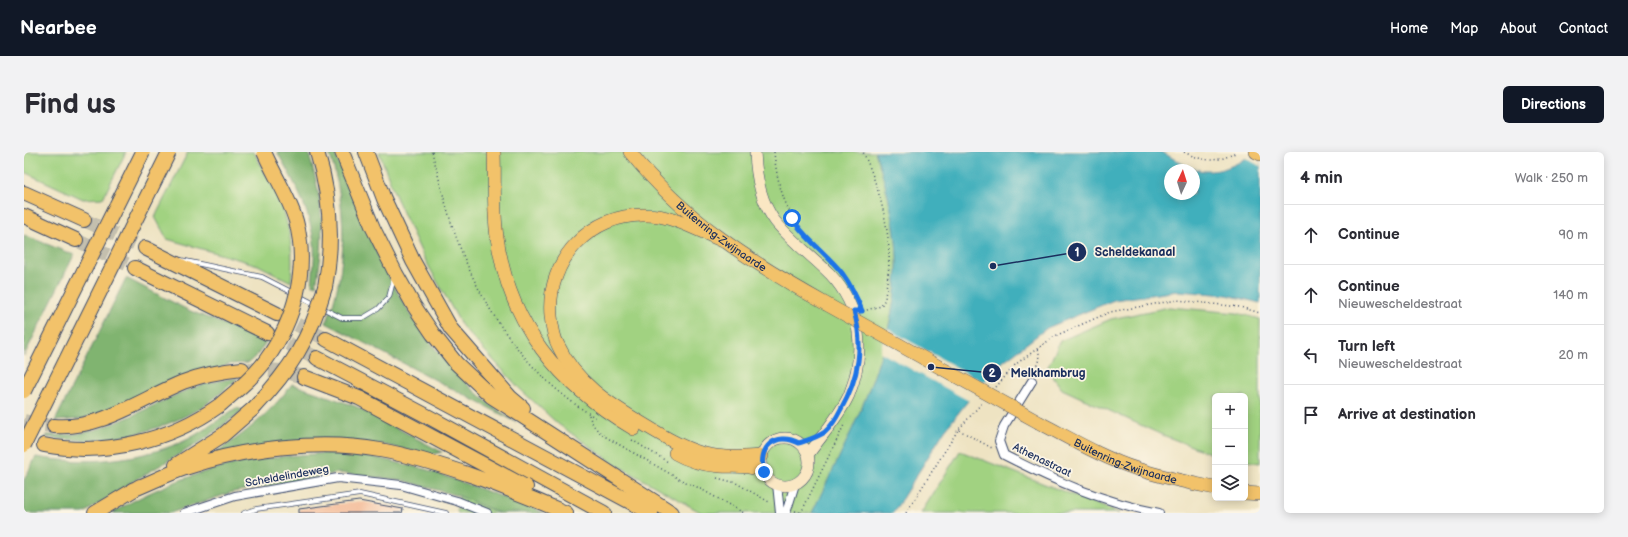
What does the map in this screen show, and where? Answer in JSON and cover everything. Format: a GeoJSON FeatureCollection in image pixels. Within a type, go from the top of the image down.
{"type":"FeatureCollection","features":[{"type":"Feature","properties":{"kind":"highway"},"geometry":{"type":"LineString","coordinates":[[24,391],[143,152]]}},
{"type":"Feature","properties":{"kind":"highway"},"geometry":{"type":"LineString","coordinates":[[24,445],[170,152]]}},
{"type":"Feature","properties":{"kind":"highway"},"geometry":{"type":"LineString","coordinates":[[44,445],[79,449],[107,448],[134,444],[160,436],[185,426],[220,404],[244,384],[266,361],[278,343],[292,310],[299,281],[301,251],[296,221],[264,152]]}},
{"type":"Feature","properties":{"kind":"highway"},"geometry":{"type":"LineString","coordinates":[[95,513],[183,461],[223,435],[254,408],[288,369],[303,345],[314,319],[324,287],[330,252],[330,211],[328,190],[317,152]]}},
{"type":"Feature","properties":{"kind":"highway"},"geometry":{"type":"LineString","coordinates":[[342,152],[376,233],[396,274],[432,334],[456,363],[491,396],[672,513]]}},
{"type":"Feature","properties":{"kind":"highway"},"geometry":{"type":"LineString","coordinates":[[366,152],[384,200],[412,262],[451,329],[510,397],[573,448]]}},
{"type":"Feature","properties":{"kind":"highway"},"geometry":{"type":"LineString","coordinates":[[494,152],[494,209],[501,259],[507,284],[530,333],[562,375],[604,410],[680,456],[708,465],[748,466],[764,472]]}},
{"type":"Feature","properties":{"kind":"highway","name":"Buitenring-Zwijnaarde"},"geometry":{"type":"LineString","coordinates":[[630,152],[668,194],[701,224],[760,266],[826,304],[1084,445],[1136,468],[1180,482],[1212,487]]}},
{"type":"Feature","properties":{"kind":"highway"},"geometry":{"type":"LineString","coordinates":[[1256,152],[1260,154]]}},
{"type":"Feature","properties":{"kind":"highway"},"geometry":{"type":"LineString","coordinates":[[24,193],[84,220]]}},
{"type":"Feature","properties":{"kind":"highway"},"geometry":{"type":"LineString","coordinates":[[723,241],[676,220],[660,216],[626,216],[606,222],[589,231],[577,242],[565,256],[556,272],[550,307],[552,326],[557,344],[566,360],[581,378],[597,394],[628,416],[688,450],[702,454],[724,457],[762,456]]}},
{"type":"Feature","properties":{"kind":"highway"},"geometry":{"type":"LineString","coordinates":[[28,221],[76,240]]}},
{"type":"Feature","properties":{"kind":"highway"},"geometry":{"type":"LineString","coordinates":[[144,248],[277,314]]}},
{"type":"Feature","properties":{"kind":"highway"},"geometry":{"type":"LineString","coordinates":[[135,268],[267,333]]}},
{"type":"Feature","properties":{"kind":"highway"},"geometry":{"type":"LineString","coordinates":[[326,339],[651,513]]}},
{"type":"Feature","properties":{"kind":"highway"},"geometry":{"type":"LineString","coordinates":[[317,358],[429,417],[604,513]]}},
{"type":"Feature","properties":{"kind":"highway"},"geometry":{"type":"LineString","coordinates":[[54,426],[82,424],[97,420],[112,415],[182,382],[214,372],[242,369]]}},
{"type":"Feature","properties":{"kind":"highway"},"geometry":{"type":"LineString","coordinates":[[304,377],[359,398],[498,474],[576,513]]}},
{"type":"Feature","properties":{"kind":"highway"},"geometry":{"type":"LineString","coordinates":[[132,490],[188,467],[223,458],[270,449],[326,445],[379,449],[428,460],[532,497],[566,513]]}},
{"type":"Feature","properties":{"kind":"highway"},"geometry":{"type":"LineString","coordinates":[[1248,492],[1260,494]]}},
{"type":"Feature","properties":{"kind":"main road"},"geometry":{"type":"LineString","coordinates":[[755,152],[755,172],[762,196],[775,220],[831,275],[858,311],[859,349],[856,373],[848,396],[836,419],[808,455]]}},
{"type":"Feature","properties":{"kind":"main road"},"geometry":{"type":"LineString","coordinates":[[799,443],[825,432]]}},
{"type":"Feature","properties":{"kind":"main road"},"geometry":{"type":"LineString","coordinates":[[785,438],[792,439],[805,448],[808,455],[809,466],[804,477],[795,484],[783,486],[771,481],[764,472],[762,456],[771,443],[785,438]]}},
{"type":"Feature","properties":{"kind":"street","name":"Athenastraat"},"geometry":{"type":"LineString","coordinates":[[1032,381],[1004,426],[999,441],[1004,455],[1048,478],[1098,497],[1159,513]]}},
{"type":"Feature","properties":{"kind":"street","name":"Scheldelindeweg"},"geometry":{"type":"LineString","coordinates":[[184,513],[234,496],[338,478],[401,485],[457,501],[486,513]]}},
{"type":"Feature","properties":{"kind":"street"},"geometry":{"type":"LineString","coordinates":[[777,484],[780,513]]}},
{"type":"Feature","properties":{"kind":"street"},"geometry":{"type":"LineString","coordinates":[[786,513],[795,484]]}},
{"type":"Feature","properties":{"kind":"lane"},"geometry":{"type":"LineString","coordinates":[[161,256],[262,277],[342,318],[363,318],[378,309],[389,297],[396,274]]}},
{"type":"Feature","properties":{"kind":"lane"},"geometry":{"type":"LineString","coordinates":[[244,513],[256,509],[360,494],[446,513]]}},
{"type":"Feature","properties":{"kind":"path"},"geometry":{"type":"LineString","coordinates":[[432,152],[449,216],[470,272],[488,306],[527,360],[548,383],[568,400],[589,414],[592,423],[598,431],[606,437],[679,479],[697,487],[744,513]]}},
{"type":"Feature","properties":{"kind":"path"},"geometry":{"type":"LineString","coordinates":[[774,152],[780,192],[786,206],[798,227],[816,247]]}},
{"type":"Feature","properties":{"kind":"path"},"geometry":{"type":"LineString","coordinates":[[863,152],[872,170],[883,206],[889,253],[885,299],[881,306],[858,311],[864,318]]}},
{"type":"Feature","properties":{"kind":"path"},"geometry":{"type":"LineString","coordinates":[[1184,152],[1199,159],[1206,160],[1222,159],[1237,152]]}},
{"type":"Feature","properties":{"kind":"path"},"geometry":{"type":"LineString","coordinates":[[995,388],[1016,364],[1055,336],[1110,312],[1177,300],[1240,307],[1260,313]]}},
{"type":"Feature","properties":{"kind":"path"},"geometry":{"type":"LineString","coordinates":[[1032,381],[1040,358],[1038,348]]}},
{"type":"Feature","properties":{"kind":"path"},"geometry":{"type":"LineString","coordinates":[[906,513],[958,430],[985,400]]}},
{"type":"Feature","properties":{"kind":"path"},"geometry":{"type":"LineString","coordinates":[[801,513],[847,420]]}},
{"type":"Feature","properties":{"kind":"path"},"geometry":{"type":"LineString","coordinates":[[958,430],[1004,455]]}},
{"type":"Feature","properties":{"kind":"path"},"geometry":{"type":"LineString","coordinates":[[666,461],[672,464]]}},
{"type":"Feature","properties":{"kind":"path"},"geometry":{"type":"LineString","coordinates":[[716,477],[736,483],[776,505]]}},
{"type":"Feature","properties":{"kind":"green space"},"geometry":{"type":"Polygon","coordinates":[[[24,152],[126,152],[103,198],[83,199],[24,172],[24,152]]]}},
{"type":"Feature","properties":{"kind":"green space"},"geometry":{"type":"Polygon","coordinates":[[[188,152],[254,152],[276,193],[286,219],[292,260],[291,282],[258,265],[167,239],[155,217],[188,152]]]}},
{"type":"Feature","properties":{"kind":"green space"},"geometry":{"type":"Polygon","coordinates":[[[277,152],[308,152],[313,169],[320,202],[322,235],[316,285],[312,285],[314,244],[309,219],[295,185],[277,152]]]}},
{"type":"Feature","properties":{"kind":"green space"},"geometry":{"type":"Polygon","coordinates":[[[329,152],[334,152],[371,241],[387,274],[423,333],[452,369],[489,404],[516,422],[326,323],[339,281],[343,238],[339,194],[329,152]]]}},
{"type":"Feature","properties":{"kind":"green space"},"geometry":{"type":"Polygon","coordinates":[[[379,152],[875,152],[888,195],[896,242],[897,271],[893,303],[887,335],[878,366],[854,426],[812,513],[702,513],[615,464],[558,424],[520,389],[462,326],[423,256],[396,197],[379,152]]]}},
{"type":"Feature","properties":{"kind":"green space"},"geometry":{"type":"Polygon","coordinates":[[[24,235],[74,255],[24,356],[24,235]]]}},
{"type":"Feature","properties":{"kind":"green space"},"geometry":{"type":"Polygon","coordinates":[[[126,278],[188,310],[267,341],[258,354],[248,363],[230,364],[110,410],[81,419],[55,421],[126,278]]]}},
{"type":"Feature","properties":{"kind":"green space"},"geometry":{"type":"Polygon","coordinates":[[[1169,307],[1237,313],[1260,319],[1260,463],[1248,461],[1248,393],[1212,393],[1212,454],[1160,434],[1062,389],[1047,369],[1060,341],[1111,319],[1169,307]]]}},
{"type":"Feature","properties":{"kind":"green space"},"geometry":{"type":"Polygon","coordinates":[[[238,378],[205,405],[168,424],[149,430],[128,435],[87,440],[46,437],[47,435],[66,435],[101,428],[118,422],[191,389],[211,383],[238,378]]]}},
{"type":"Feature","properties":{"kind":"green space"},"geometry":{"type":"Polygon","coordinates":[[[292,384],[355,406],[442,452],[429,455],[380,444],[212,455],[255,423],[275,405],[292,384]]]}},
{"type":"Feature","properties":{"kind":"green space"},"geometry":{"type":"Polygon","coordinates":[[[236,408],[243,410],[202,441],[132,482],[84,513],[24,513],[24,480],[36,457],[73,461],[91,461],[110,460],[147,453],[188,439],[236,408]]]}},
{"type":"Feature","properties":{"kind":"green space"},"geometry":{"type":"Polygon","coordinates":[[[960,451],[1119,513],[921,513],[960,451]]]}},
{"type":"Feature","properties":{"kind":"green space"},"geometry":{"type":"Polygon","coordinates":[[[326,453],[377,458],[425,469],[544,513],[499,513],[459,496],[402,480],[338,473],[233,492],[170,513],[112,513],[149,493],[168,485],[188,477],[229,465],[285,456],[326,453]]]}},
{"type":"Feature","properties":{"kind":"green space"},"geometry":{"type":"Polygon","coordinates":[[[459,496],[499,513],[458,513],[459,496]]]}},
{"type":"Feature","properties":{"kind":"water"},"geometry":{"type":"Polygon","coordinates":[[[875,152],[1162,152],[1184,164],[1164,164],[1164,200],[1200,200],[1200,170],[1209,171],[1225,168],[1241,161],[1255,152],[1260,152],[1260,303],[1227,295],[1178,291],[1114,300],[1047,328],[1000,364],[979,387],[945,430],[893,513],[812,513],[854,426],[878,366],[887,335],[897,271],[896,242],[888,195],[875,152]]]}},
{"type":"Feature","properties":{"kind":"pier"},"geometry":{"type":"Polygon","coordinates":[[[1252,152],[1260,152],[1260,166],[1244,157],[1252,152]]]}},
{"type":"Feature","properties":{"kind":"pier"},"geometry":{"type":"Polygon","coordinates":[[[886,328],[985,383],[971,402],[880,352],[886,328]]]}},
{"type":"Feature","properties":{"kind":"building"},"geometry":{"type":"Polygon","coordinates":[[[359,501],[403,509],[402,513],[299,513],[299,509],[359,501]]]}},
{"type":"Feature","properties":{"kind":"tunnel"},"geometry":{"type":"LineString","coordinates":[[84,220],[145,248]]}},
{"type":"Feature","properties":{"kind":"tunnel"},"geometry":{"type":"LineString","coordinates":[[76,240],[135,268]]}},
{"type":"Feature","properties":{"kind":"tunnel"},"geometry":{"type":"LineString","coordinates":[[278,315],[326,339]]}},
{"type":"Feature","properties":{"kind":"tunnel"},"geometry":{"type":"LineString","coordinates":[[269,334],[317,358]]}},
{"type":"Feature","properties":{"kind":"tunnel"},"geometry":{"type":"LineString","coordinates":[[248,369],[282,371],[304,377]]}},
{"type":"Feature","properties":{"kind":"tunnel"},"geometry":{"type":"LineString","coordinates":[[24,421],[40,425],[54,426]]}},
{"type":"Feature","properties":{"kind":"place","name":"Scheldekanaal"},"geometry":{"type":"Point","coordinates":[993,266]}},
{"type":"Feature","properties":{"kind":"place","name":"Melkhambrug"},"geometry":{"type":"Point","coordinates":[931,367]}},
{"type":"Feature","properties":{"kind":"route"},"geometry":{"type":"LineString","coordinates":[[764,472],[762,456],[771,443],[785,438],[792,439],[799,443],[811,439],[825,432],[836,419],[848,396],[856,373],[859,349],[858,328],[854,311],[862,311],[858,300],[841,272],[806,236],[792,218]]}}]}
